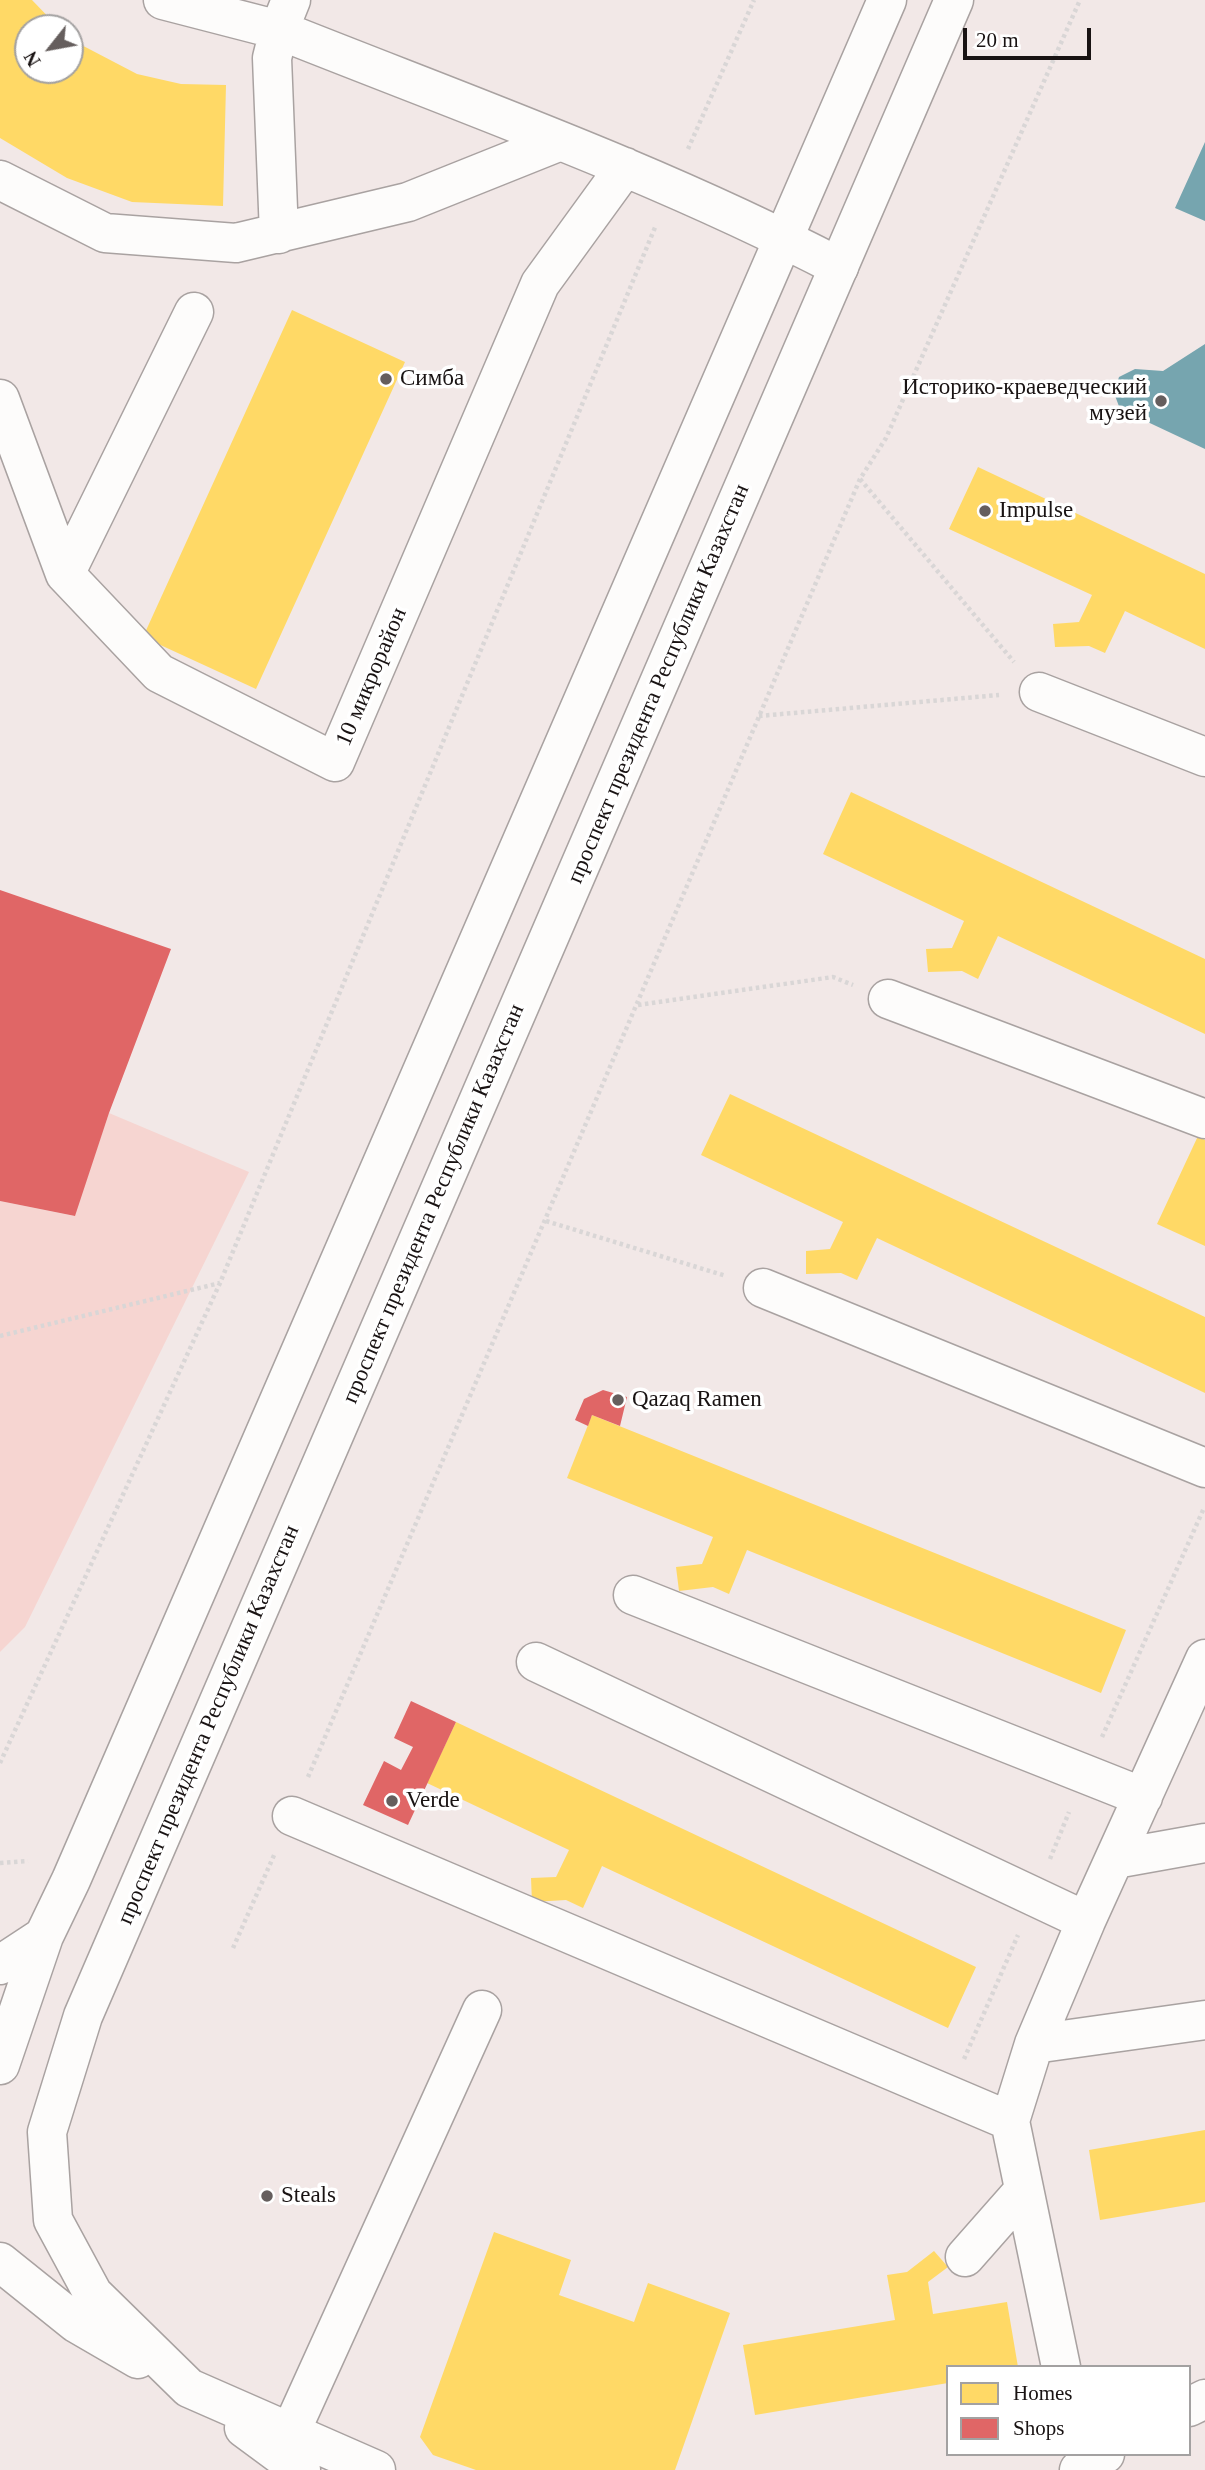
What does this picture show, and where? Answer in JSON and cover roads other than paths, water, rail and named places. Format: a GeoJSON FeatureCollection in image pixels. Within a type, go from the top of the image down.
{"type":"FeatureCollection","features":[{"type":"Feature","properties":{"kind":"main road"},"geometry":{"type":"LineString","coordinates":[[163,0],[285,15],[558,142],[625,167],[783,238],[839,267]]}},
{"type":"Feature","properties":{"kind":"main road"},"geometry":{"type":"LineString","coordinates":[[0,2065],[44,1936],[93,1829],[887,0]]}},
{"type":"Feature","properties":{"kind":"main road","name":"проспект президента Республики Казахстан"},"geometry":{"type":"LineString","coordinates":[[190,2388],[93,2294],[53,2220],[47,2132],[83,2016],[954,0]]}},
{"type":"Feature","properties":{"kind":"main road"},"geometry":{"type":"LineString","coordinates":[[279,234],[272,58],[285,15]]}},
{"type":"Feature","properties":{"kind":"main road"},"geometry":{"type":"LineString","coordinates":[[0,180],[105,233],[236,243],[408,202],[558,142]]}},
{"type":"Feature","properties":{"kind":"main road","name":"10 микрорайон"},"geometry":{"type":"LineString","coordinates":[[0,399],[65,574],[159,673],[335,762],[540,284],[625,167]]}},
{"type":"Feature","properties":{"kind":"main road"},"geometry":{"type":"LineString","coordinates":[[65,574],[194,312]]}},
{"type":"Feature","properties":{"kind":"main road"},"geometry":{"type":"LineString","coordinates":[[1039,692],[1205,757]]}},
{"type":"Feature","properties":{"kind":"main road"},"geometry":{"type":"LineString","coordinates":[[888,999],[1205,1119]]}},
{"type":"Feature","properties":{"kind":"main road"},"geometry":{"type":"LineString","coordinates":[[763,1288],[1205,1468]]}},
{"type":"Feature","properties":{"kind":"main road"},"geometry":{"type":"LineString","coordinates":[[633,1595],[1143,1797]]}},
{"type":"Feature","properties":{"kind":"main road"},"geometry":{"type":"LineString","coordinates":[[1061,2365],[1010,2121],[1034,2044],[1086,1921],[1205,1659]]}},
{"type":"Feature","properties":{"kind":"main road"},"geometry":{"type":"LineString","coordinates":[[536,1662],[1086,1921]]}},
{"type":"Feature","properties":{"kind":"main road"},"geometry":{"type":"LineString","coordinates":[[292,1816],[1010,2121]]}},
{"type":"Feature","properties":{"kind":"main road"},"geometry":{"type":"LineString","coordinates":[[1115,1859],[1205,1843]]}},
{"type":"Feature","properties":{"kind":"main road"},"geometry":{"type":"LineString","coordinates":[[0,1965],[44,1936]]}},
{"type":"Feature","properties":{"kind":"main road"},"geometry":{"type":"LineString","coordinates":[[290,2431],[482,2010]]}},
{"type":"Feature","properties":{"kind":"main road"},"geometry":{"type":"LineString","coordinates":[[1034,2044],[1205,2020]]}},
{"type":"Feature","properties":{"kind":"main road"},"geometry":{"type":"LineString","coordinates":[[965,2257],[1024,2190]]}},
{"type":"Feature","properties":{"kind":"main road"},"geometry":{"type":"LineString","coordinates":[[0,2262],[76,2323],[190,2388],[376,2470]]}},
{"type":"Feature","properties":{"kind":"main road"},"geometry":{"type":"LineString","coordinates":[[190,2388],[301,2470]]}},
{"type":"Feature","properties":{"kind":"place","name":"Симба"},"geometry":{"type":"Point","coordinates":[386,379]}},
{"type":"Feature","properties":{"kind":"place","name":"Историко-краеведческий музей"},"geometry":{"type":"Point","coordinates":[1161,401]}},
{"type":"Feature","properties":{"kind":"place","name":"Impulse"},"geometry":{"type":"Point","coordinates":[985,511]}},
{"type":"Feature","properties":{"kind":"place","name":"Qazaq Ramen"},"geometry":{"type":"Point","coordinates":[618,1400]}},
{"type":"Feature","properties":{"kind":"place","name":"Verde"},"geometry":{"type":"Point","coordinates":[392,1801]}},
{"type":"Feature","properties":{"kind":"place","name":"Steals"},"geometry":{"type":"Point","coordinates":[267,2196]}}]}
